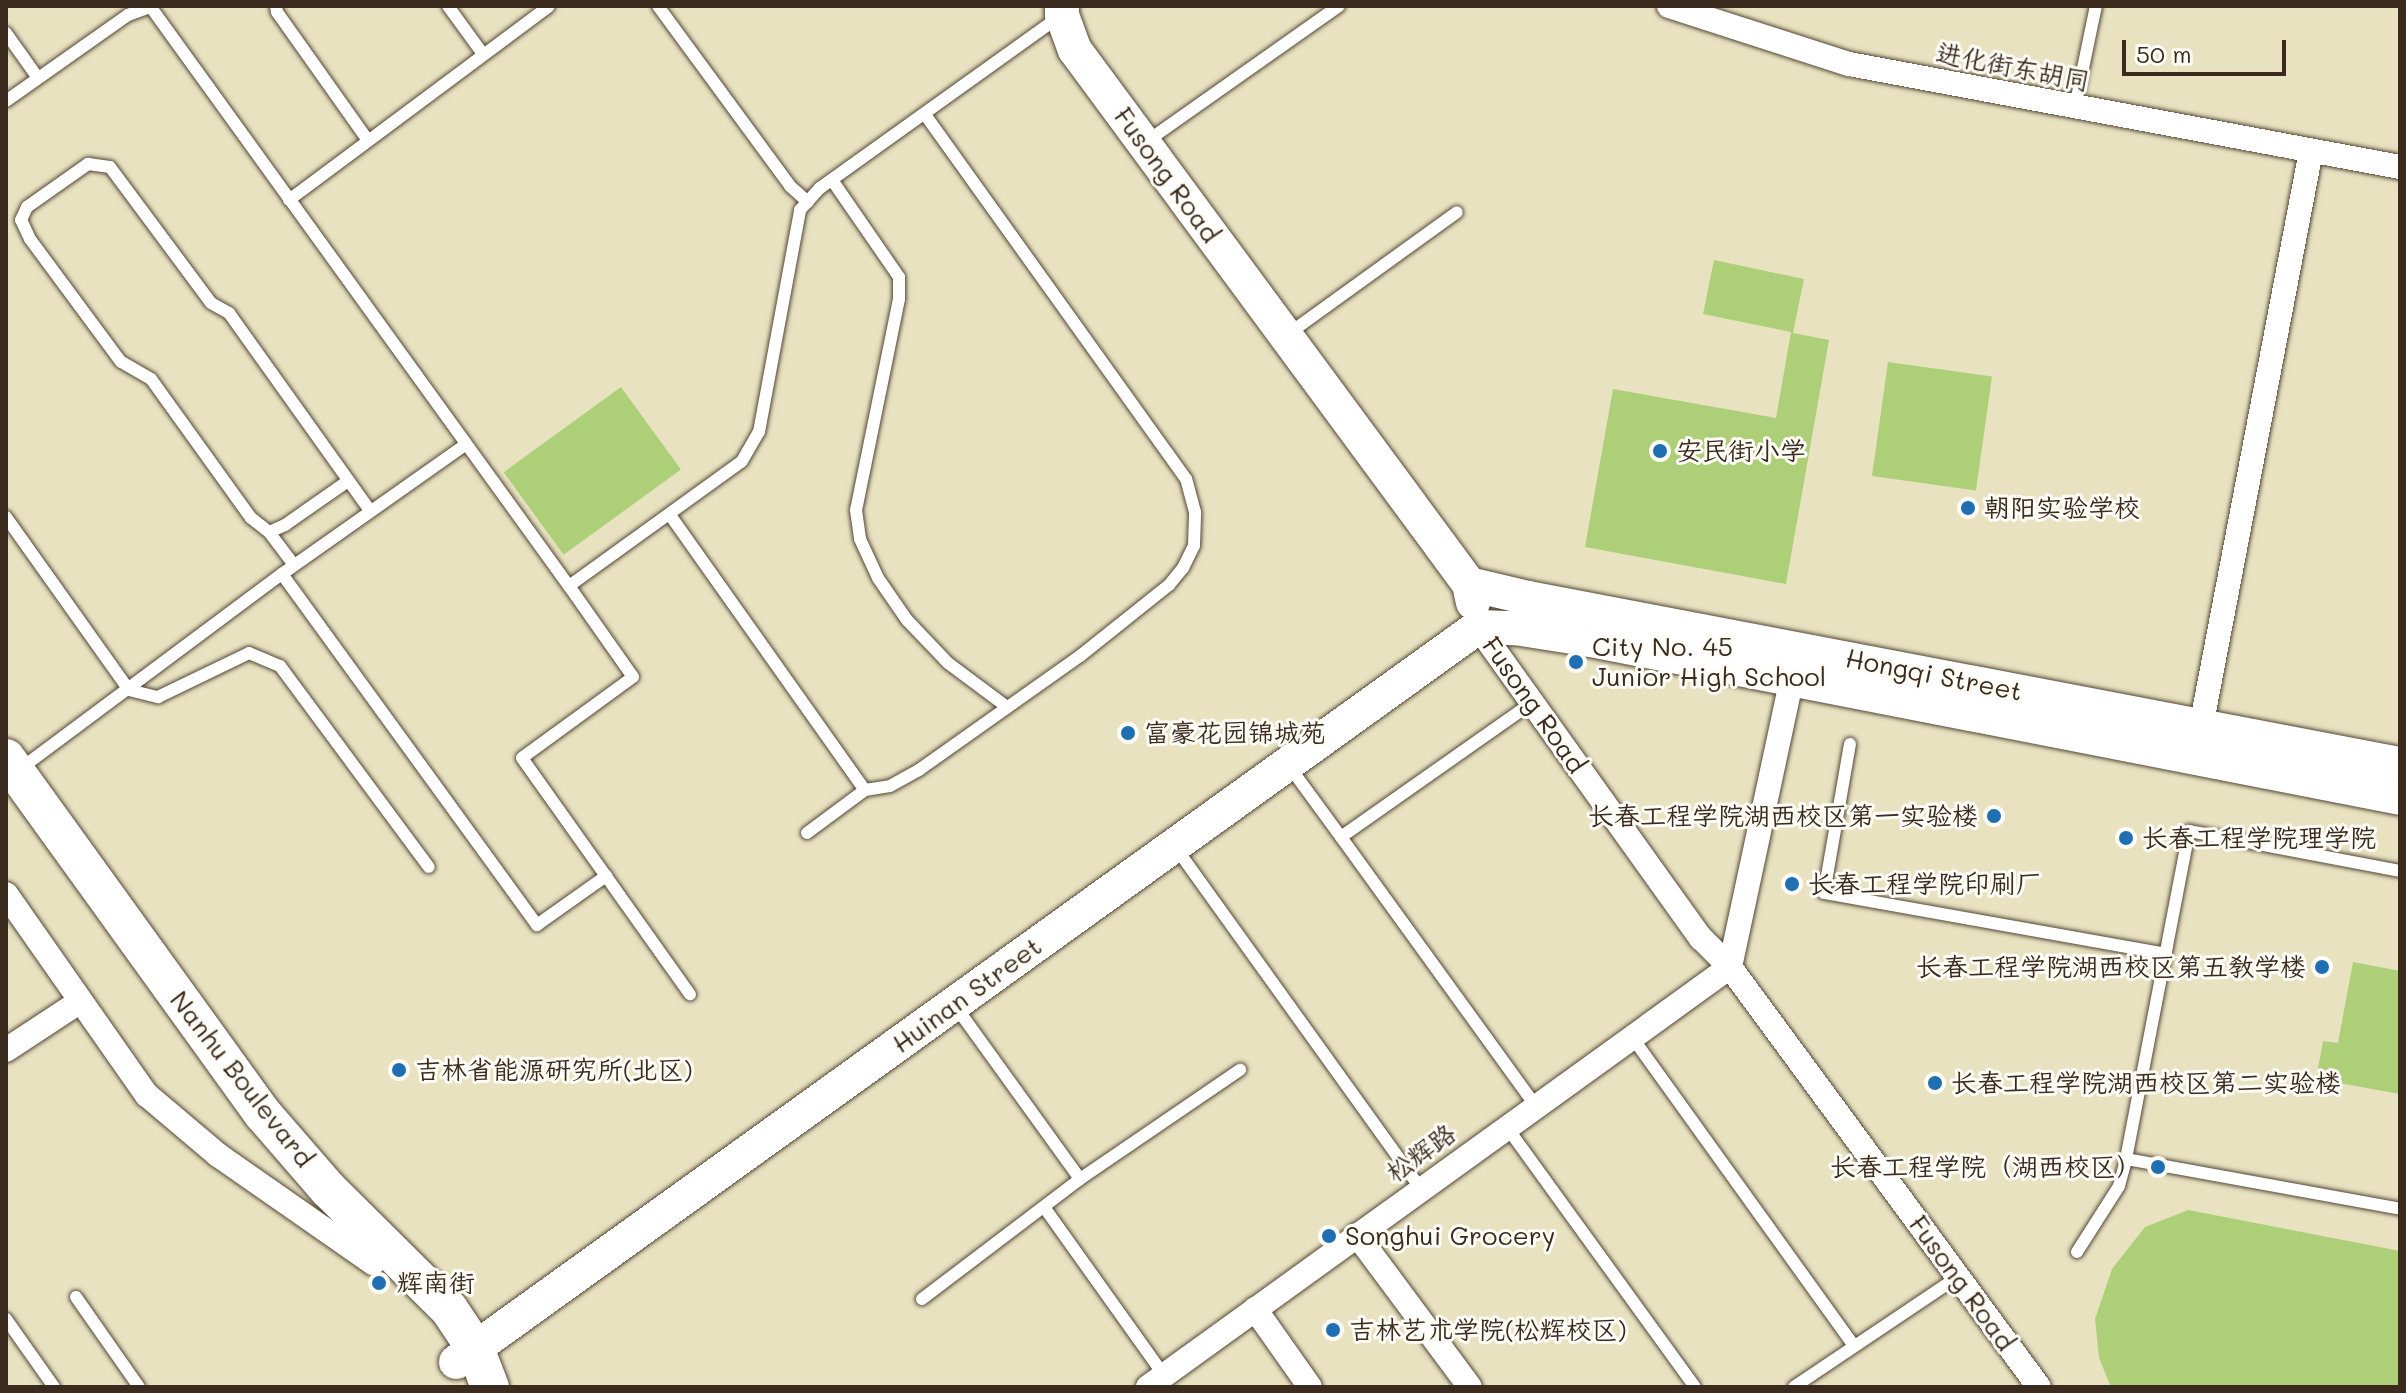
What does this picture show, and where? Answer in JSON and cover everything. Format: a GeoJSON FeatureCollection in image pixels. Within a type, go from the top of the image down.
{"type":"FeatureCollection","features":[{"type":"Feature","properties":{"kind":"main road","name":"Nanhu Boulevard"},"geometry":{"type":"LineString","coordinates":[[8,778],[231,1112],[304,1198],[425,1315],[465,1366],[490,1387]]}},
{"type":"Feature","properties":{"kind":"main road","name":"Nanhu Boulevard"},"geometry":{"type":"LineString","coordinates":[[8,778],[263,1114],[328,1189],[449,1309],[465,1366]]}},
{"type":"Feature","properties":{"kind":"street","name":"进化街东胡同"},"geometry":{"type":"LineString","coordinates":[[1669,6],[1849,64],[2400,167]]}},
{"type":"Feature","properties":{"kind":"street","name":"Fusong Road"},"geometry":{"type":"LineString","coordinates":[[1062,10],[1075,50],[1469,584],[1478,627],[1701,938],[1730,967],[2039,1387]]}},
{"type":"Feature","properties":{"kind":"street"},"geometry":{"type":"LineString","coordinates":[[2201,727],[2311,151]]}},
{"type":"Feature","properties":{"kind":"street","name":"Hongqi Street"},"geometry":{"type":"LineString","coordinates":[[1469,584],[2400,764]]}},
{"type":"Feature","properties":{"kind":"street","name":"Hongqi Street"},"geometry":{"type":"LineString","coordinates":[[1478,627],[1515,628],[1591,640],[2400,798]]}},
{"type":"Feature","properties":{"kind":"street","name":"Huinan Street"},"geometry":{"type":"LineString","coordinates":[[465,1366],[954,1005],[1478,627]]}},
{"type":"Feature","properties":{"kind":"street"},"geometry":{"type":"LineString","coordinates":[[1730,967],[1792,679]]}},
{"type":"Feature","properties":{"kind":"street"},"geometry":{"type":"LineString","coordinates":[[6,894],[147,1095],[218,1155],[373,1263]]}},
{"type":"Feature","properties":{"kind":"street","name":"松辉路"},"geometry":{"type":"LineString","coordinates":[[1156,1381],[1730,967]]}},
{"type":"Feature","properties":{"kind":"street"},"geometry":{"type":"LineString","coordinates":[[6,1050],[79,1002]]}},
{"type":"Feature","properties":{"kind":"street"},"geometry":{"type":"LineString","coordinates":[[1357,1235],[1470,1387]]}},
{"type":"Feature","properties":{"kind":"street"},"geometry":{"type":"LineString","coordinates":[[1255,1309],[1310,1387]]}},
{"type":"Feature","properties":{"kind":"lane"},"geometry":{"type":"LineString","coordinates":[[6,101],[128,15],[150,6],[633,677],[522,758],[690,994]]}},
{"type":"Feature","properties":{"kind":"lane"},"geometry":{"type":"LineString","coordinates":[[276,6],[277,12],[367,139]]}},
{"type":"Feature","properties":{"kind":"lane"},"geometry":{"type":"LineString","coordinates":[[448,6],[483,54]]}},
{"type":"Feature","properties":{"kind":"lane"},"geometry":{"type":"LineString","coordinates":[[289,200],[549,6]]}},
{"type":"Feature","properties":{"kind":"lane"},"geometry":{"type":"LineString","coordinates":[[658,6],[790,186],[808,202]]}},
{"type":"Feature","properties":{"kind":"lane"},"geometry":{"type":"LineString","coordinates":[[1144,144],[1339,6]]}},
{"type":"Feature","properties":{"kind":"lane"},"geometry":{"type":"LineString","coordinates":[[2075,107],[2096,6]]}},
{"type":"Feature","properties":{"kind":"lane"},"geometry":{"type":"LineString","coordinates":[[569,586],[742,461],[759,432],[800,210],[832,180],[1062,10]]}},
{"type":"Feature","properties":{"kind":"lane"},"geometry":{"type":"LineString","coordinates":[[6,33],[38,78]]}},
{"type":"Feature","properties":{"kind":"lane"},"geometry":{"type":"LineString","coordinates":[[807,833],[865,790],[890,786],[919,770],[1080,656],[1169,585],[1183,568],[1194,545],[1195,512],[1186,479],[925,114]]}},
{"type":"Feature","properties":{"kind":"lane"},"geometry":{"type":"LineString","coordinates":[[294,565],[269,532],[251,518],[151,379],[121,362],[30,239],[21,220],[27,207],[75,172],[88,164],[110,167],[211,303],[229,313],[370,511]]}},
{"type":"Feature","properties":{"kind":"lane"},"geometry":{"type":"LineString","coordinates":[[832,180],[899,277],[899,299],[856,510],[860,539],[878,578],[907,620],[948,663],[1007,707]]}},
{"type":"Feature","properties":{"kind":"lane"},"geometry":{"type":"LineString","coordinates":[[1286,336],[1457,212]]}},
{"type":"Feature","properties":{"kind":"lane"},"geometry":{"type":"LineString","coordinates":[[8,778],[294,565],[466,444]]}},
{"type":"Feature","properties":{"kind":"lane"},"geometry":{"type":"LineString","coordinates":[[269,532],[285,525],[348,481]]}},
{"type":"Feature","properties":{"kind":"lane"},"geometry":{"type":"LineString","coordinates":[[670,515],[865,790]]}},
{"type":"Feature","properties":{"kind":"lane"},"geometry":{"type":"LineString","coordinates":[[6,517],[129,690],[158,697],[249,653],[280,666],[429,867]]}},
{"type":"Feature","properties":{"kind":"lane"},"geometry":{"type":"LineString","coordinates":[[282,574],[537,925],[606,876]]}},
{"type":"Feature","properties":{"kind":"lane"},"geometry":{"type":"LineString","coordinates":[[1341,837],[1532,703]]}},
{"type":"Feature","properties":{"kind":"lane"},"geometry":{"type":"LineString","coordinates":[[1850,744],[1824,893],[2165,954]]}},
{"type":"Feature","properties":{"kind":"lane"},"geometry":{"type":"LineString","coordinates":[[1287,764],[1535,1105]]}},
{"type":"Feature","properties":{"kind":"lane"},"geometry":{"type":"LineString","coordinates":[[2077,1252],[2119,1186],[2189,831],[2400,871]]}},
{"type":"Feature","properties":{"kind":"lane"},"geometry":{"type":"LineString","coordinates":[[1174,845],[1420,1188]]}},
{"type":"Feature","properties":{"kind":"lane"},"geometry":{"type":"LineString","coordinates":[[954,1005],[1080,1179]]}},
{"type":"Feature","properties":{"kind":"lane"},"geometry":{"type":"LineString","coordinates":[[1632,1037],[1854,1346]]}},
{"type":"Feature","properties":{"kind":"lane"},"geometry":{"type":"LineString","coordinates":[[922,1299],[1080,1179],[1240,1070]]}},
{"type":"Feature","properties":{"kind":"lane"},"geometry":{"type":"LineString","coordinates":[[1506,1126],[1695,1387]]}},
{"type":"Feature","properties":{"kind":"lane"},"geometry":{"type":"LineString","coordinates":[[2126,1159],[2400,1209]]}},
{"type":"Feature","properties":{"kind":"lane"},"geometry":{"type":"LineString","coordinates":[[1044,1207],[1156,1381]]}},
{"type":"Feature","properties":{"kind":"lane"},"geometry":{"type":"LineString","coordinates":[[1794,1387],[1958,1277]]}},
{"type":"Feature","properties":{"kind":"lane"},"geometry":{"type":"LineString","coordinates":[[76,1297],[139,1387]]}},
{"type":"Feature","properties":{"kind":"lane"},"geometry":{"type":"LineString","coordinates":[[7,1324],[54,1387]]}},
{"type":"Feature","properties":{"kind":"green space"},"geometry":{"type":"Polygon","coordinates":[[[1714,260],[1804,279],[1793,333],[1829,340],[1786,584],[1585,547],[1613,389],[1776,418],[1791,332],[1703,314],[1714,260]]]}},
{"type":"Feature","properties":{"kind":"green space"},"geometry":{"type":"Polygon","coordinates":[[[1888,362],[1992,377],[1976,490],[1872,476],[1888,362]]]}},
{"type":"Feature","properties":{"kind":"green space"},"geometry":{"type":"Polygon","coordinates":[[[621,387],[681,470],[564,555],[504,472],[621,387]]]}},
{"type":"Feature","properties":{"kind":"green space"},"geometry":{"type":"Polygon","coordinates":[[[2353,962],[2400,971],[2400,1094],[2316,1079],[2323,1041],[2338,1043],[2353,962]]]}},
{"type":"Feature","properties":{"kind":"green space"},"geometry":{"type":"Polygon","coordinates":[[[2188,1210],[2400,1251],[2400,1387],[2111,1387],[2099,1358],[2095,1319],[2112,1269],[2145,1227],[2188,1210]]]}},
{"type":"Feature","properties":{"kind":"place","name":"安民街小学"},"geometry":{"type":"Point","coordinates":[1660,451]}},
{"type":"Feature","properties":{"kind":"place","name":"朝阳实验学校"},"geometry":{"type":"Point","coordinates":[1968,508]}},
{"type":"Feature","properties":{"kind":"place","name":"City No. 45 Junior High School"},"geometry":{"type":"Point","coordinates":[1576,662]}},
{"type":"Feature","properties":{"kind":"place","name":"富豪花园锦城苑"},"geometry":{"type":"Point","coordinates":[1128,733]}},
{"type":"Feature","properties":{"kind":"place","name":"长春工程学院湖西校区第一实验楼"},"geometry":{"type":"Point","coordinates":[1994,816]}},
{"type":"Feature","properties":{"kind":"place","name":"长春工程学院理学院"},"geometry":{"type":"Point","coordinates":[2126,838]}},
{"type":"Feature","properties":{"kind":"place","name":"长春工程学院印刷厂"},"geometry":{"type":"Point","coordinates":[1792,884]}},
{"type":"Feature","properties":{"kind":"place","name":"长春工程学院湖西校区第五教学楼"},"geometry":{"type":"Point","coordinates":[2322,967]}},
{"type":"Feature","properties":{"kind":"place","name":"吉林省能源研究所(北区)"},"geometry":{"type":"Point","coordinates":[399,1070]}},
{"type":"Feature","properties":{"kind":"place","name":"长春工程学院湖西校区第二实验楼"},"geometry":{"type":"Point","coordinates":[1935,1083]}},
{"type":"Feature","properties":{"kind":"place","name":"长春工程学院（湖西校区）"},"geometry":{"type":"Point","coordinates":[2158,1167]}},
{"type":"Feature","properties":{"kind":"place","name":"Songhui Grocery"},"geometry":{"type":"Point","coordinates":[1329,1236]}},
{"type":"Feature","properties":{"kind":"place","name":"辉南街"},"geometry":{"type":"Point","coordinates":[379,1283]}},
{"type":"Feature","properties":{"kind":"place","name":"吉林艺术学院(松辉校区)"},"geometry":{"type":"Point","coordinates":[1333,1330]}}]}
